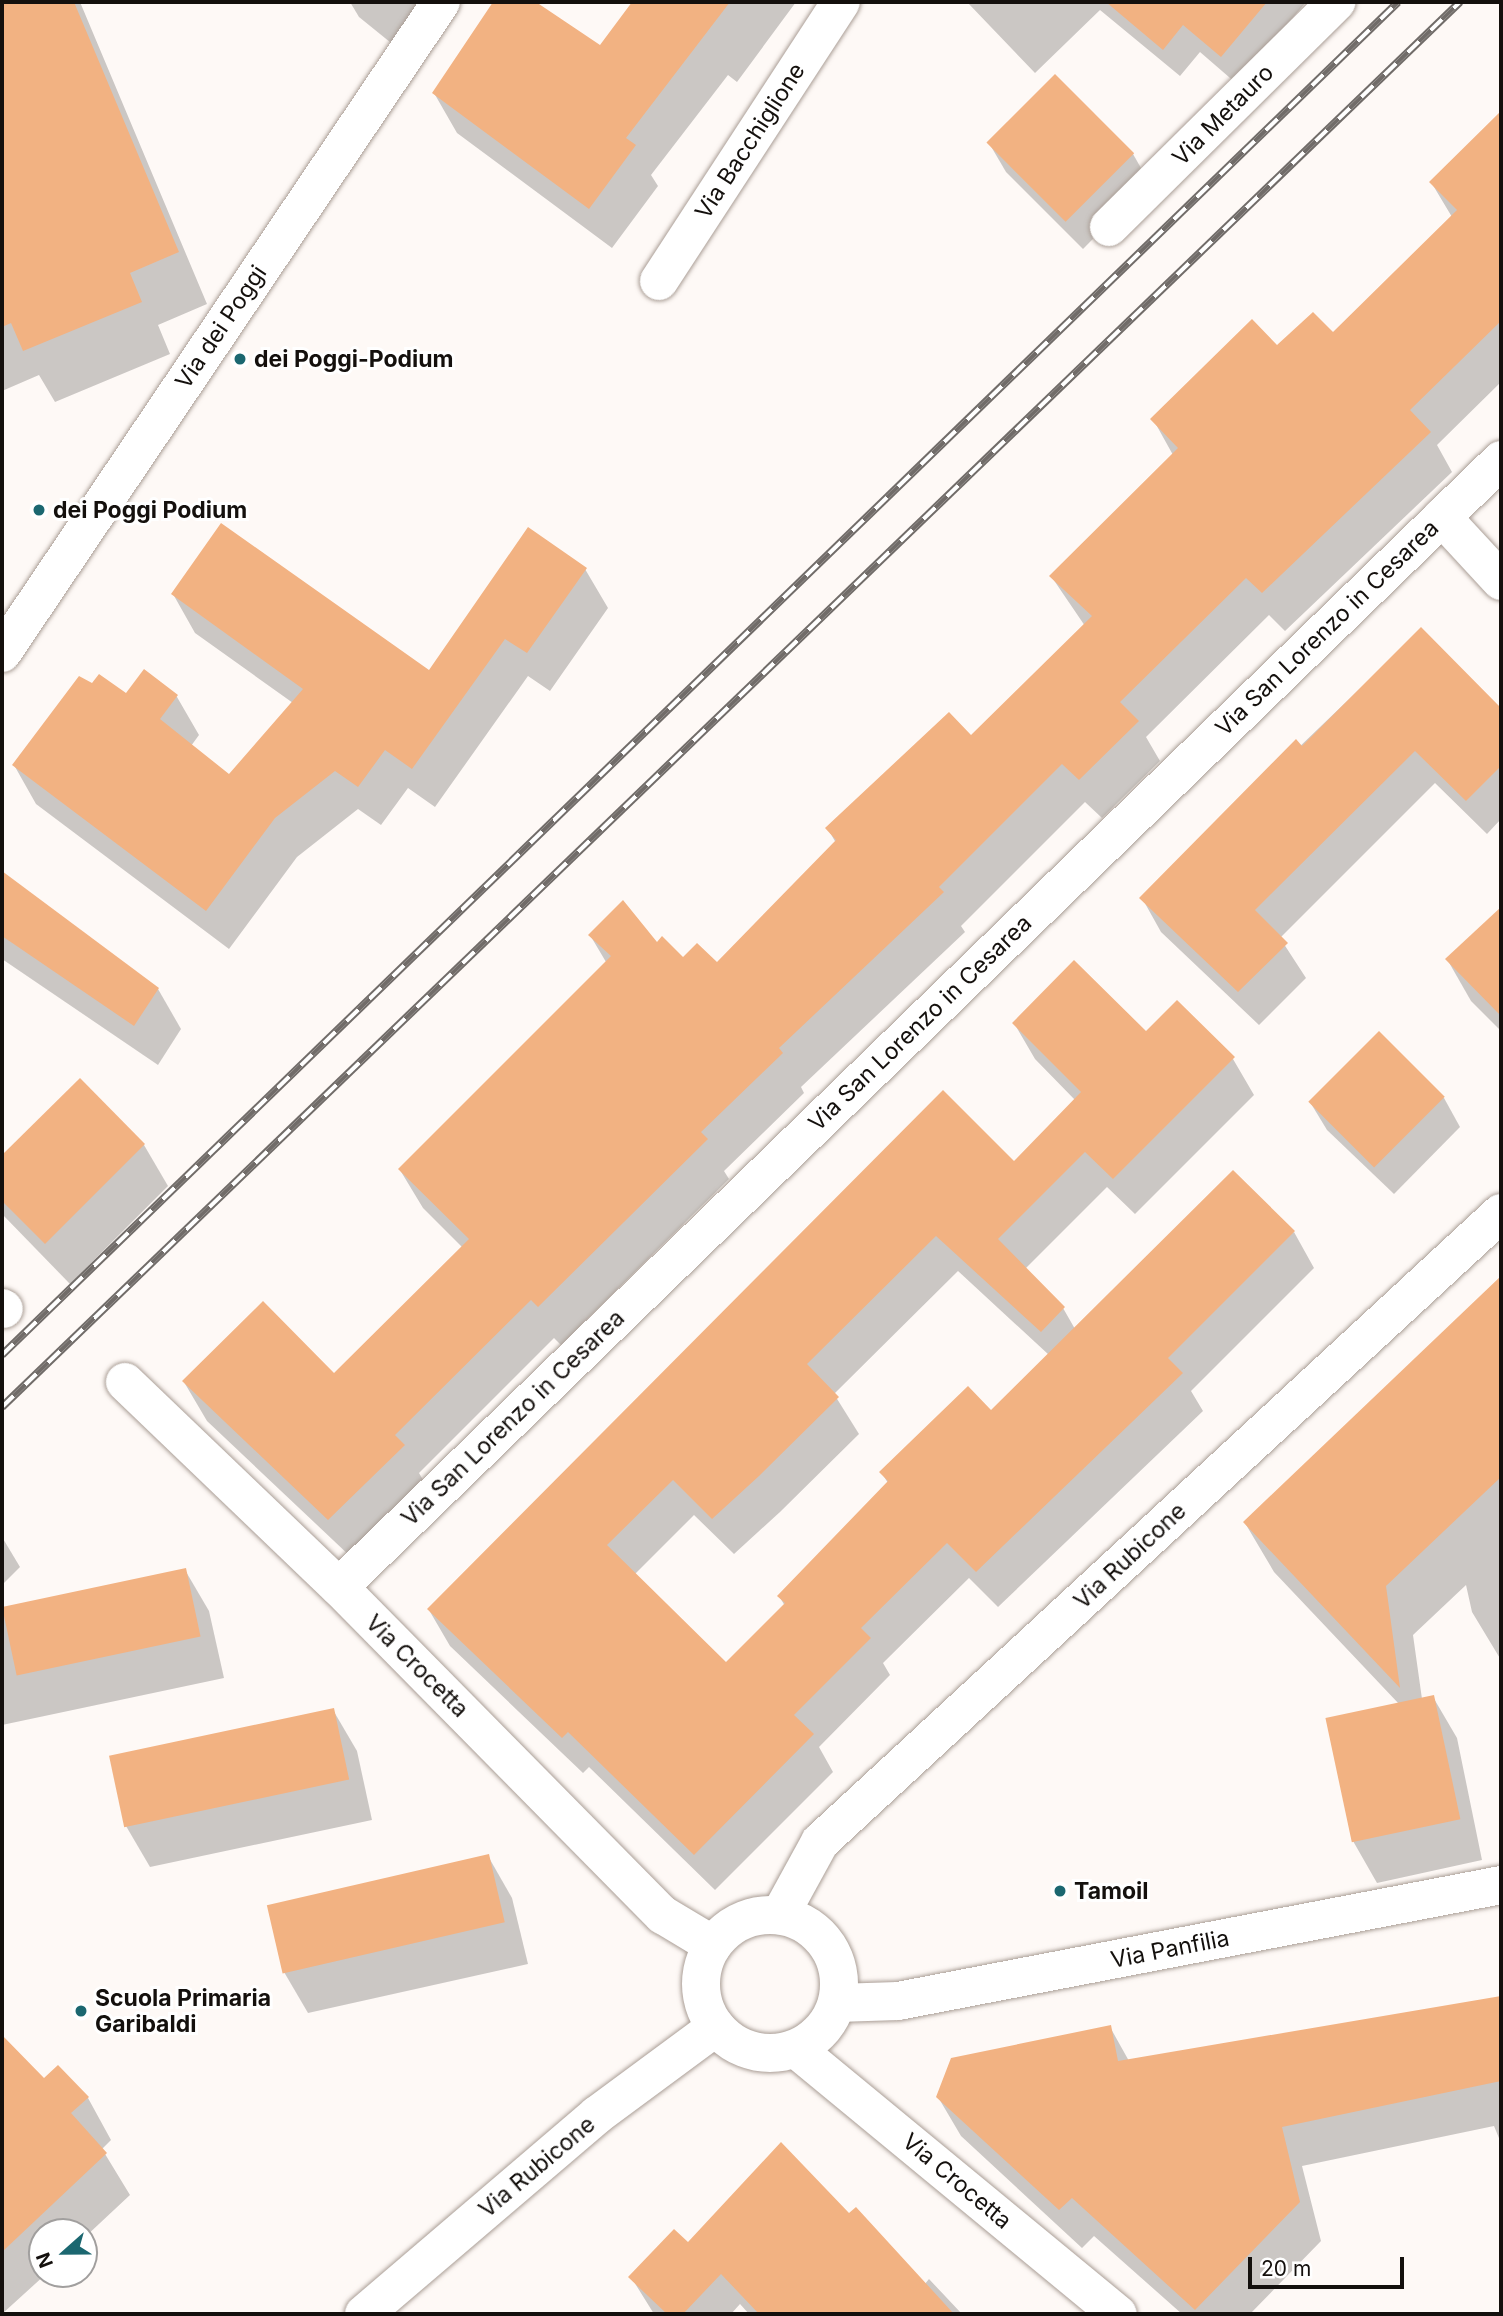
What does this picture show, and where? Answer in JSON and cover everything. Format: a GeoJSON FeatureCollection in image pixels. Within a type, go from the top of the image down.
{"type":"FeatureCollection","features":[{"type":"Feature","properties":{"kind":"street","name":"Via dei Poggi"},"geometry":{"type":"LineString","coordinates":[[2,653],[441,2]]}},
{"type":"Feature","properties":{"kind":"street","name":"Via Bacchiglione"},"geometry":{"type":"LineString","coordinates":[[659,281],[841,2]]}},
{"type":"Feature","properties":{"kind":"street","name":"Via Metauro"},"geometry":{"type":"LineString","coordinates":[[1109,227],[1336,2]]}},
{"type":"Feature","properties":{"kind":"street","name":"Via San Lorenzo in Cesarea"},"geometry":{"type":"LineString","coordinates":[[339,1587],[1501,460]]}},
{"type":"Feature","properties":{"kind":"street"},"geometry":{"type":"LineString","coordinates":[[1442,517],[1501,581]]}},
{"type":"Feature","properties":{"kind":"street","name":"Via Rubicone"},"geometry":{"type":"LineString","coordinates":[[779,1915],[820,1842],[1501,1213]]}},
{"type":"Feature","properties":{"kind":"street","name":"Via Crocetta"},"geometry":{"type":"LineString","coordinates":[[125,1382],[339,1587],[663,1915],[713,1945]]}},
{"type":"Feature","properties":{"kind":"street","name":"Via Panfilia"},"geometry":{"type":"LineString","coordinates":[[838,2003],[898,2001],[1501,1885]]}},
{"type":"Feature","properties":{"kind":"street"},"geometry":{"type":"LineString","coordinates":[[779,1915],[802,1923],[821,1937],[834,1956],[840,1980],[838,2003],[821,2031],[796,2049],[752,2051],[732,2042],[716,2027],[705,2008],[702,1987],[704,1965],[713,1945],[742,1921],[779,1915]]}},
{"type":"Feature","properties":{"kind":"street","name":"Via Rubicone"},"geometry":{"type":"LineString","coordinates":[[364,2314],[597,2115],[716,2027]]}},
{"type":"Feature","properties":{"kind":"street","name":"Via Crocetta"},"geometry":{"type":"LineString","coordinates":[[796,2049],[1118,2314]]}},
{"type":"Feature","properties":{"kind":"building"},"geometry":{"type":"Polygon","coordinates":[[[2,2],[74,2],[179,252],[130,273],[142,302],[23,351],[11,323],[2,327],[2,2]]]}},
{"type":"Feature","properties":{"kind":"building"},"geometry":{"type":"Polygon","coordinates":[[[493,2],[536,2],[600,45],[632,2],[730,2],[626,138],[636,145],[589,209],[432,93],[493,2]]]}},
{"type":"Feature","properties":{"kind":"building"},"geometry":{"type":"Polygon","coordinates":[[[1106,2],[1267,2],[1221,57],[1183,25],[1163,50],[1106,2]]]}},
{"type":"Feature","properties":{"kind":"building"},"geometry":{"type":"Polygon","coordinates":[[[1055,74],[1134,153],[1066,222],[986,143],[1055,74]]]}},
{"type":"Feature","properties":{"kind":"building"},"geometry":{"type":"Polygon","coordinates":[[[1501,111],[1501,321],[1410,410],[1431,432],[1262,593],[1246,578],[1120,702],[1139,721],[1079,780],[1062,764],[939,887],[944,892],[779,1048],[783,1053],[701,1132],[708,1139],[538,1307],[531,1300],[395,1435],[405,1445],[328,1520],[182,1381],[263,1301],[334,1373],[469,1239],[398,1169],[611,956],[588,935],[623,900],[657,942],[662,936],[683,957],[697,943],[717,962],[836,840],[825,828],[949,712],[971,735],[1092,616],[1049,576],[1178,448],[1150,419],[1252,319],[1277,345],[1313,312],[1333,332],[1457,210],[1429,182],[1501,111]]]}},
{"type":"Feature","properties":{"kind":"building"},"geometry":{"type":"Polygon","coordinates":[[[221,523],[429,670],[528,527],[587,568],[527,653],[505,639],[412,769],[385,750],[358,787],[335,771],[275,818],[206,911],[12,765],[79,676],[92,683],[99,674],[126,693],[144,669],[178,695],[160,719],[229,774],[303,689],[171,594],[221,523]]]}},
{"type":"Feature","properties":{"kind":"building"},"geometry":{"type":"Polygon","coordinates":[[[1421,627],[1501,708],[1501,766],[1466,801],[1415,751],[1255,910],[1288,943],[1238,992],[1139,898],[1296,739],[1302,746],[1421,627]]]}},
{"type":"Feature","properties":{"kind":"building"},"geometry":{"type":"Polygon","coordinates":[[[2,871],[159,988],[134,1026],[2,936],[2,871]]]}},
{"type":"Feature","properties":{"kind":"building"},"geometry":{"type":"Polygon","coordinates":[[[1501,907],[1501,1016],[1445,959],[1501,907]]]}},
{"type":"Feature","properties":{"kind":"building"},"geometry":{"type":"Polygon","coordinates":[[[1074,960],[1146,1031],[1177,1000],[1235,1057],[1113,1179],[1085,1152],[998,1239],[1065,1307],[1041,1332],[936,1236],[807,1364],[839,1397],[759,1476],[712,1519],[673,1480],[607,1545],[726,1662],[785,1603],[777,1596],[888,1481],[879,1472],[968,1386],[991,1410],[1233,1170],[1295,1231],[1168,1358],[1183,1373],[976,1572],[947,1543],[861,1628],[871,1638],[794,1715],[814,1734],[694,1855],[568,1732],[562,1738],[427,1609],[943,1090],[1014,1161],[1081,1092],[1012,1023],[1074,960]]]}},
{"type":"Feature","properties":{"kind":"building"},"geometry":{"type":"Polygon","coordinates":[[[1379,1031],[1445,1097],[1374,1167],[1308,1102],[1379,1031]]]}},
{"type":"Feature","properties":{"kind":"building"},"geometry":{"type":"Polygon","coordinates":[[[80,1078],[145,1144],[45,1244],[2,1201],[2,1155],[80,1078]]]}},
{"type":"Feature","properties":{"kind":"building"},"geometry":{"type":"Polygon","coordinates":[[[1501,1276],[1501,1477],[1386,1586],[1400,1688],[1243,1522],[1501,1276]]]}},
{"type":"Feature","properties":{"kind":"building"},"geometry":{"type":"Polygon","coordinates":[[[186,1568],[201,1636],[17,1676],[2,1607],[186,1568]]]}},
{"type":"Feature","properties":{"kind":"building"},"geometry":{"type":"Polygon","coordinates":[[[1434,1695],[1460,1819],[1352,1842],[1325,1718],[1434,1695]]]}},
{"type":"Feature","properties":{"kind":"building"},"geometry":{"type":"Polygon","coordinates":[[[334,1708],[349,1779],[124,1827],[109,1756],[334,1708]]]}},
{"type":"Feature","properties":{"kind":"building"},"geometry":{"type":"Polygon","coordinates":[[[489,1854],[505,1922],[283,1973],[267,1905],[489,1854]]]}},
{"type":"Feature","properties":{"kind":"building"},"geometry":{"type":"Polygon","coordinates":[[[1501,1996],[1501,2081],[1282,2127],[1300,2202],[1195,2310],[1072,2198],[1059,2210],[936,2097],[951,2058],[1111,2025],[1118,2061],[1501,1996]]]}},
{"type":"Feature","properties":{"kind":"building"},"geometry":{"type":"Polygon","coordinates":[[[2,2035],[44,2078],[58,2065],[89,2097],[71,2113],[107,2153],[38,2218],[28,2218],[28,2227],[2,2252],[2,2035]]]}},
{"type":"Feature","properties":{"kind":"building"},"geometry":{"type":"Polygon","coordinates":[[[781,2142],[849,2213],[856,2207],[954,2314],[759,2314],[721,2274],[683,2314],[667,2314],[628,2277],[674,2229],[688,2242],[781,2142]]]}},
{"type":"Feature","properties":{"kind":"railway"},"geometry":{"type":"LineString","coordinates":[[2,1355],[1398,2]]}},
{"type":"Feature","properties":{"kind":"railway"},"geometry":{"type":"LineString","coordinates":[[2,1407],[1460,2]]}},
{"type":"Feature","properties":{"kind":"place","name":"dei Poggi-Podium"},"geometry":{"type":"Point","coordinates":[240,359]}},
{"type":"Feature","properties":{"kind":"place","name":"dei Poggi Podium"},"geometry":{"type":"Point","coordinates":[39,510]}},
{"type":"Feature","properties":{"kind":"place","name":"Tamoil"},"geometry":{"type":"Point","coordinates":[1060,1891]}},
{"type":"Feature","properties":{"kind":"place","name":"Scuola Primaria Garibaldi"},"geometry":{"type":"Point","coordinates":[81,2011]}}]}
